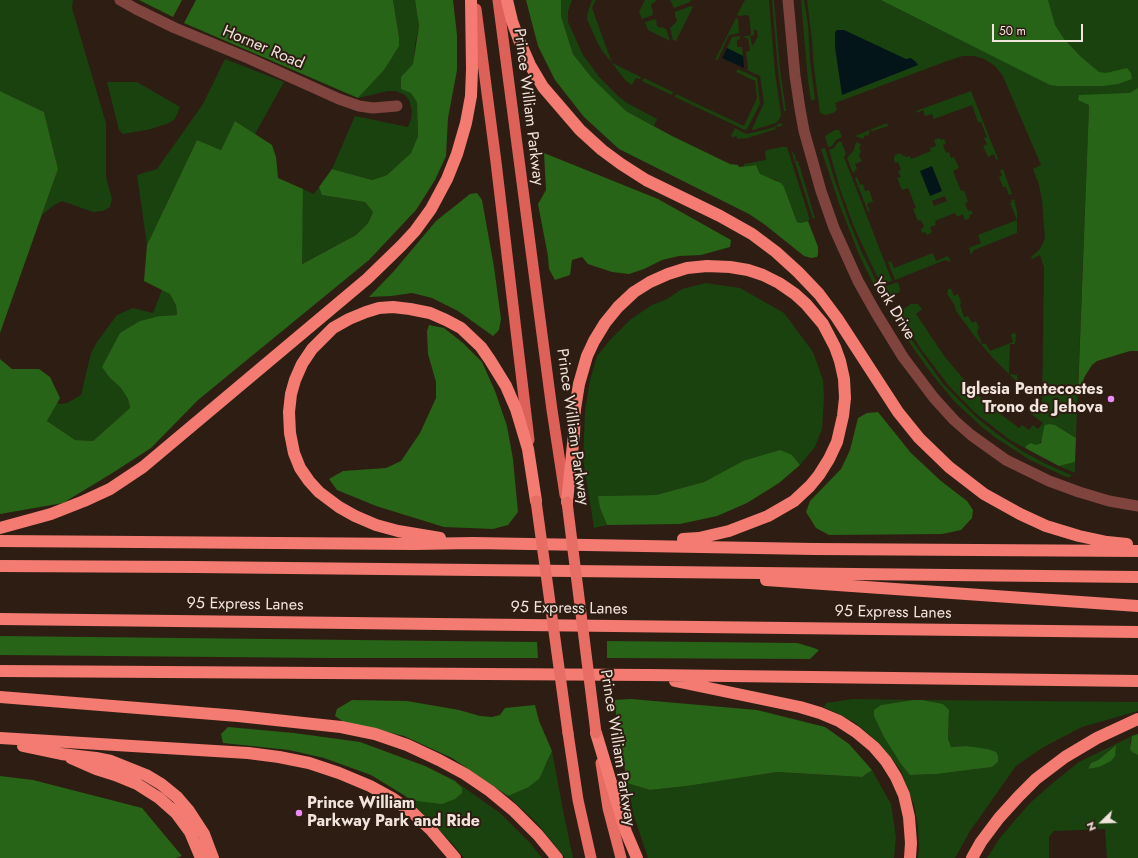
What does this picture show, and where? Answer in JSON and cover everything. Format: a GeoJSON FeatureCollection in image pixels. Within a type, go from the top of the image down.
{"type":"FeatureCollection","features":[{"type":"Feature","properties":{"kind":"highway"},"geometry":{"type":"LineString","coordinates":[[0,528],[51,514],[84,501],[110,489],[143,467],[367,279],[415,231],[431,209],[447,180],[458,154],[466,122],[471,96],[471,0]]}},
{"type":"Feature","properties":{"kind":"highway"},"geometry":{"type":"LineString","coordinates":[[507,0],[512,21],[530,64],[543,87],[580,130],[602,150],[646,180],[720,216],[752,234],[776,252],[798,272],[819,294],[837,318],[898,412],[918,438],[959,476],[984,494],[1014,511],[1046,526],[1079,536],[1107,542],[1138,544]]}},
{"type":"Feature","properties":{"kind":"highway"},"geometry":{"type":"LineString","coordinates":[[566,502],[574,434],[575,409],[579,384],[588,356],[594,341],[605,323],[618,307],[634,292],[650,282],[681,270],[707,266],[730,267],[748,270],[774,280],[795,294],[806,304],[822,324],[835,347],[844,379],[845,398],[843,416],[836,442],[829,459],[819,475],[810,486],[781,510],[729,531],[700,538],[612,545]]}},
{"type":"Feature","properties":{"kind":"highway"},"geometry":{"type":"LineString","coordinates":[[473,543],[398,531],[376,525],[355,516],[339,507],[319,492],[300,468],[294,453],[290,433],[289,412],[291,394],[302,364],[312,349],[333,328],[349,319],[380,308],[393,307],[430,313],[446,320],[469,335],[490,360],[506,386],[516,409],[528,449],[578,800],[591,858]]}},
{"type":"Feature","properties":{"kind":"highway","name":"Prince William Parkway"},"geometry":{"type":"LineString","coordinates":[[566,502],[596,733],[608,808],[621,858]]}},
{"type":"Feature","properties":{"kind":"highway"},"geometry":{"type":"LineString","coordinates":[[0,541],[415,544],[473,543],[829,549],[1138,551]]}},
{"type":"Feature","properties":{"kind":"highway"},"geometry":{"type":"LineString","coordinates":[[0,566],[1138,577]]}},
{"type":"Feature","properties":{"kind":"highway"},"geometry":{"type":"LineString","coordinates":[[639,572],[1138,606]]}},
{"type":"Feature","properties":{"kind":"highway","name":"95 Express Lanes"},"geometry":{"type":"LineString","coordinates":[[0,618],[1138,632]]}},
{"type":"Feature","properties":{"kind":"highway"},"geometry":{"type":"LineString","coordinates":[[0,671],[648,675],[1138,682]]}},
{"type":"Feature","properties":{"kind":"highway"},"geometry":{"type":"LineString","coordinates":[[648,675],[800,707],[839,721],[856,732],[874,747],[886,761],[896,777],[904,795],[909,816],[911,843],[910,858]]}},
{"type":"Feature","properties":{"kind":"highway"},"geometry":{"type":"LineString","coordinates":[[0,697],[238,716],[340,727],[374,734],[407,745],[465,774],[490,791],[518,815],[538,835],[557,858]]}},
{"type":"Feature","properties":{"kind":"highway"},"geometry":{"type":"LineString","coordinates":[[972,858],[981,842],[999,818],[1036,779],[1065,757],[1096,738],[1138,719]]}},
{"type":"Feature","properties":{"kind":"highway"},"geometry":{"type":"LineString","coordinates":[[596,733],[626,832],[637,858]]}},
{"type":"Feature","properties":{"kind":"highway"},"geometry":{"type":"LineString","coordinates":[[0,739],[61,754],[111,761],[146,775],[161,784],[177,797],[194,817],[204,834],[213,858]]}},
{"type":"Feature","properties":{"kind":"highway"},"geometry":{"type":"LineString","coordinates":[[0,739],[248,753],[309,763],[339,772],[392,798],[413,813],[432,831],[455,858]]}},
{"type":"Feature","properties":{"kind":"highway"},"geometry":{"type":"LineString","coordinates":[[61,754],[96,770],[115,775],[137,784],[160,798],[176,813],[190,832],[201,858]]}},
{"type":"Feature","properties":{"kind":"main road"},"geometry":{"type":"LineString","coordinates":[[474,0],[496,162],[536,501]]}},
{"type":"Feature","properties":{"kind":"main road","name":"Prince William Parkway"},"geometry":{"type":"LineString","coordinates":[[498,0],[552,410],[566,502]]}},
{"type":"Feature","properties":{"kind":"street","name":"Horner Road"},"geometry":{"type":"LineString","coordinates":[[120,0],[175,28],[340,99],[359,106],[373,108],[397,106]]}},
{"type":"Feature","properties":{"kind":"street","name":"York Drive"},"geometry":{"type":"LineString","coordinates":[[788,0],[795,76],[800,109],[804,131],[821,191],[834,228],[858,281],[903,357],[930,393],[954,420],[971,435],[1006,460],[1049,481],[1078,492],[1109,501],[1138,506]]}},
{"type":"Feature","properties":{"kind":"green space"},"geometry":{"type":"Polygon","coordinates":[[[0,0],[73,0],[72,8],[106,123],[106,177],[112,199],[110,207],[103,211],[93,212],[62,201],[54,205],[42,215],[58,169],[44,112],[0,91],[0,0]]]}},
{"type":"Feature","properties":{"kind":"green space"},"geometry":{"type":"Polygon","coordinates":[[[139,0],[182,0],[173,17],[139,0]]]}},
{"type":"Feature","properties":{"kind":"green space"},"geometry":{"type":"Polygon","coordinates":[[[196,0],[393,0],[399,46],[384,70],[358,98],[184,23],[196,0]]]}},
{"type":"Feature","properties":{"kind":"green space"},"geometry":{"type":"Polygon","coordinates":[[[393,0],[415,0],[419,26],[415,45],[411,93],[417,102],[418,136],[411,153],[387,175],[372,180],[332,169],[355,116],[408,127],[411,119],[412,111],[409,100],[405,95],[396,91],[388,91],[358,98],[384,70],[399,37],[393,0]]]}},
{"type":"Feature","properties":{"kind":"green space"},"geometry":{"type":"Polygon","coordinates":[[[415,0],[453,0],[457,35],[457,70],[448,118],[446,156],[435,180],[416,210],[369,260],[198,400],[151,448],[63,503],[0,514],[0,359],[12,369],[39,369],[50,377],[60,398],[47,421],[75,440],[93,441],[130,408],[128,399],[121,388],[110,378],[102,367],[120,333],[140,321],[160,316],[177,315],[176,305],[170,294],[144,281],[147,245],[197,140],[221,150],[235,121],[272,145],[276,157],[278,178],[303,189],[302,264],[356,235],[368,223],[373,212],[365,202],[322,195],[319,187],[332,169],[372,180],[387,175],[411,153],[418,136],[417,102],[411,93],[401,89],[401,77],[413,64],[419,26],[415,0]]]}},
{"type":"Feature","properties":{"kind":"green space"},"geometry":{"type":"Polygon","coordinates":[[[526,0],[561,0],[561,16],[573,54],[592,78],[626,111],[672,136],[730,164],[738,165],[739,167],[756,165],[760,174],[781,183],[784,187],[797,222],[800,223],[808,221],[818,247],[817,257],[811,258],[804,256],[749,214],[619,149],[584,117],[555,80],[538,46],[526,0]]]}},
{"type":"Feature","properties":{"kind":"green space"},"geometry":{"type":"Polygon","coordinates":[[[561,0],[572,0],[568,11],[568,22],[583,55],[600,78],[618,96],[627,103],[657,119],[654,126],[626,111],[592,78],[573,54],[561,16],[561,0]]]}},
{"type":"Feature","properties":{"kind":"green space"},"geometry":{"type":"Polygon","coordinates":[[[592,0],[596,0],[592,8],[612,63],[598,44],[587,19],[592,0]]]}},
{"type":"Feature","properties":{"kind":"green space"},"geometry":{"type":"Polygon","coordinates":[[[645,0],[656,0],[652,3],[651,7],[653,15],[642,19],[639,12],[645,0]]]}},
{"type":"Feature","properties":{"kind":"green space"},"geometry":{"type":"Polygon","coordinates":[[[670,0],[691,0],[690,2],[674,8],[670,0]]]}},
{"type":"Feature","properties":{"kind":"green space"},"geometry":{"type":"Polygon","coordinates":[[[745,0],[769,0],[775,72],[781,115],[776,123],[753,130],[752,129],[764,103],[760,76],[747,70],[746,52],[750,51],[748,38],[745,38],[744,36],[750,36],[751,33],[749,16],[737,15],[745,0]],[[754,29],[754,35],[750,36],[752,45],[758,36],[757,31],[754,29]]]}},
{"type":"Feature","properties":{"kind":"green space"},"geometry":{"type":"Polygon","coordinates":[[[772,0],[774,0],[780,70],[786,111],[784,111],[778,70],[772,0]]]}},
{"type":"Feature","properties":{"kind":"green space"},"geometry":{"type":"Polygon","coordinates":[[[801,0],[804,0],[808,24],[810,61],[815,99],[811,101],[808,81],[801,0]]]}},
{"type":"Feature","properties":{"kind":"green space"},"geometry":{"type":"Polygon","coordinates":[[[807,0],[1138,0],[1138,111],[1089,105],[1076,438],[1055,425],[1044,427],[1042,440],[1038,445],[1027,445],[1025,448],[1010,440],[974,412],[949,386],[923,352],[898,315],[902,310],[911,304],[918,304],[922,309],[916,314],[945,357],[972,389],[991,407],[1019,428],[1022,425],[1029,430],[1033,425],[1038,429],[1043,423],[1030,413],[1042,411],[1044,268],[1040,255],[1032,259],[1031,257],[1040,249],[1045,238],[1042,200],[1039,185],[1033,169],[1041,165],[1003,76],[995,66],[984,59],[974,56],[963,56],[835,103],[837,110],[833,113],[826,115],[820,113],[807,0]]]}},
{"type":"Feature","properties":{"kind":"green space"},"geometry":{"type":"Polygon","coordinates":[[[881,0],[1048,0],[1055,25],[1064,39],[1081,57],[1099,72],[1106,73],[1127,68],[1131,73],[1132,79],[1118,84],[1103,86],[1050,85],[881,0]]]}},
{"type":"Feature","properties":{"kind":"green space"},"geometry":{"type":"Polygon","coordinates":[[[691,6],[693,7],[676,41],[673,40],[670,28],[676,23],[677,18],[675,18],[675,12],[691,6]]]}},
{"type":"Feature","properties":{"kind":"green space"},"geometry":{"type":"Polygon","coordinates":[[[736,18],[738,19],[739,33],[729,35],[718,59],[715,60],[736,18]]]}},
{"type":"Feature","properties":{"kind":"green space"},"geometry":{"type":"Polygon","coordinates":[[[655,19],[659,28],[661,27],[666,29],[670,41],[648,30],[645,22],[655,19]]]}},
{"type":"Feature","properties":{"kind":"green space"},"geometry":{"type":"Polygon","coordinates":[[[740,36],[740,39],[737,40],[737,47],[742,47],[743,56],[727,48],[732,37],[740,36]]]}},
{"type":"Feature","properties":{"kind":"green space"},"geometry":{"type":"Polygon","coordinates":[[[225,59],[284,82],[255,134],[235,121],[221,150],[197,140],[147,245],[137,175],[157,169],[203,104],[225,59]]]}},
{"type":"Feature","properties":{"kind":"green space"},"geometry":{"type":"Polygon","coordinates":[[[612,63],[641,77],[640,79],[636,78],[632,85],[626,81],[612,63]]]}},
{"type":"Feature","properties":{"kind":"green space"},"geometry":{"type":"Polygon","coordinates":[[[738,69],[757,78],[760,104],[747,129],[745,130],[675,97],[676,94],[744,126],[757,98],[755,81],[736,72],[738,69]]]}},
{"type":"Feature","properties":{"kind":"green space"},"geometry":{"type":"Polygon","coordinates":[[[644,78],[673,92],[672,95],[642,81],[644,78]]]}},
{"type":"Feature","properties":{"kind":"green space"},"geometry":{"type":"Polygon","coordinates":[[[107,82],[137,82],[180,107],[175,119],[169,123],[151,129],[123,134],[119,130],[107,82]]]}},
{"type":"Feature","properties":{"kind":"green space"},"geometry":{"type":"Polygon","coordinates":[[[1138,88],[1138,351],[1130,351],[1097,361],[1092,365],[1085,376],[1078,393],[1089,105],[1078,100],[1079,95],[1130,93],[1138,88]]]}},
{"type":"Feature","properties":{"kind":"green space"},"geometry":{"type":"Polygon","coordinates":[[[0,91],[44,112],[58,169],[0,333],[0,91]]]}},
{"type":"Feature","properties":{"kind":"green space"},"geometry":{"type":"Polygon","coordinates":[[[971,91],[998,159],[996,160],[994,154],[988,157],[983,146],[987,144],[984,138],[987,137],[981,122],[978,122],[972,105],[934,119],[932,114],[925,116],[923,110],[917,113],[916,111],[971,91]]]}},
{"type":"Feature","properties":{"kind":"green space"},"geometry":{"type":"Polygon","coordinates":[[[780,123],[783,125],[775,127],[776,129],[748,138],[737,139],[737,137],[734,136],[734,138],[731,136],[735,128],[746,134],[772,128],[780,123]]]}},
{"type":"Feature","properties":{"kind":"green space"},"geometry":{"type":"Polygon","coordinates":[[[887,123],[888,126],[873,131],[870,130],[868,136],[865,135],[863,139],[855,136],[887,123]]]}},
{"type":"Feature","properties":{"kind":"green space"},"geometry":{"type":"Polygon","coordinates":[[[835,130],[839,130],[842,137],[836,140],[832,146],[828,147],[825,136],[835,130]]]}},
{"type":"Feature","properties":{"kind":"green space"},"geometry":{"type":"Polygon","coordinates":[[[940,138],[941,140],[944,139],[946,143],[943,145],[946,153],[949,152],[951,158],[954,157],[959,168],[953,171],[961,191],[964,190],[968,202],[965,203],[968,211],[971,210],[973,214],[969,215],[970,218],[965,220],[963,214],[957,217],[955,213],[935,221],[936,225],[930,227],[932,232],[927,235],[925,232],[922,233],[921,229],[924,227],[921,220],[918,221],[913,209],[916,208],[908,188],[902,190],[897,178],[901,177],[898,171],[901,170],[898,162],[895,163],[894,159],[895,155],[901,153],[907,157],[910,156],[911,159],[931,151],[930,148],[936,146],[934,140],[940,138]],[[945,196],[932,201],[934,206],[947,201],[945,196]]]}},
{"type":"Feature","properties":{"kind":"green space"},"geometry":{"type":"Polygon","coordinates":[[[841,141],[846,154],[844,157],[892,281],[887,283],[881,284],[874,270],[854,227],[840,189],[829,150],[834,148],[838,142],[841,141]]]}},
{"type":"Feature","properties":{"kind":"green space"},"geometry":{"type":"Polygon","coordinates":[[[856,142],[861,144],[859,156],[862,161],[855,164],[857,169],[853,173],[847,158],[854,150],[856,142]]]}},
{"type":"Feature","properties":{"kind":"green space"},"geometry":{"type":"Polygon","coordinates":[[[787,147],[810,220],[800,223],[797,222],[784,187],[776,180],[764,177],[760,174],[756,165],[744,166],[744,164],[766,160],[765,152],[767,150],[787,147]]]}},
{"type":"Feature","properties":{"kind":"green space"},"geometry":{"type":"Polygon","coordinates":[[[825,148],[849,221],[862,253],[879,286],[875,287],[860,257],[840,206],[821,149],[825,148]]]}},
{"type":"Feature","properties":{"kind":"green space"},"geometry":{"type":"Polygon","coordinates":[[[791,150],[796,157],[796,161],[798,161],[815,218],[813,219],[791,150]]]}},
{"type":"Feature","properties":{"kind":"green space"},"geometry":{"type":"Polygon","coordinates":[[[544,153],[658,199],[731,240],[730,247],[701,255],[679,256],[662,260],[644,269],[629,274],[612,272],[588,264],[582,257],[572,260],[570,275],[555,280],[549,269],[538,204],[546,190],[544,153]]]}},
{"type":"Feature","properties":{"kind":"green space"},"geometry":{"type":"Polygon","coordinates":[[[1003,169],[1012,194],[1009,195],[1006,187],[1003,187],[999,177],[1002,176],[1000,170],[1003,169]]]}},
{"type":"Feature","properties":{"kind":"green space"},"geometry":{"type":"Polygon","coordinates":[[[857,177],[860,185],[863,184],[865,191],[869,190],[873,201],[867,204],[870,211],[868,212],[855,178],[857,177]]]}},
{"type":"Feature","properties":{"kind":"green space"},"geometry":{"type":"Polygon","coordinates":[[[319,187],[323,195],[365,202],[373,212],[368,223],[356,235],[301,264],[303,189],[314,194],[319,187]]]}},
{"type":"Feature","properties":{"kind":"green space"},"geometry":{"type":"Polygon","coordinates":[[[477,193],[482,200],[494,267],[501,319],[499,330],[493,336],[458,311],[432,298],[412,293],[369,297],[394,271],[436,221],[470,194],[477,193]]]}},
{"type":"Feature","properties":{"kind":"green space"},"geometry":{"type":"Polygon","coordinates":[[[1014,199],[1017,220],[1010,203],[1012,203],[1011,200],[1014,199]]]}},
{"type":"Feature","properties":{"kind":"green space"},"geometry":{"type":"Polygon","coordinates":[[[1017,220],[1017,233],[974,250],[971,255],[969,248],[981,243],[978,235],[1017,220]]]}},
{"type":"Feature","properties":{"kind":"green space"},"geometry":{"type":"Polygon","coordinates":[[[933,253],[936,261],[948,256],[951,262],[945,260],[895,280],[888,262],[891,261],[894,268],[933,253]]]}},
{"type":"Feature","properties":{"kind":"green space"},"geometry":{"type":"Polygon","coordinates":[[[898,282],[900,292],[893,295],[887,295],[883,287],[898,282]]]}},
{"type":"Feature","properties":{"kind":"green space"},"geometry":{"type":"Polygon","coordinates":[[[706,283],[740,288],[784,313],[813,352],[823,380],[824,397],[822,429],[815,447],[800,465],[792,455],[743,461],[704,482],[656,495],[599,496],[600,508],[607,525],[594,528],[583,459],[585,411],[590,380],[597,356],[610,340],[631,319],[652,305],[667,299],[682,289],[706,283]]]}},
{"type":"Feature","properties":{"kind":"green space"},"geometry":{"type":"Polygon","coordinates":[[[948,289],[951,289],[954,296],[958,294],[964,317],[968,316],[972,323],[976,321],[979,328],[977,331],[982,344],[986,344],[990,351],[1013,342],[1011,335],[1013,333],[1016,334],[1015,344],[1010,344],[1009,374],[976,338],[956,311],[954,304],[947,294],[948,289]]]}},
{"type":"Feature","properties":{"kind":"green space"},"geometry":{"type":"Polygon","coordinates":[[[162,290],[170,293],[176,305],[177,315],[160,316],[110,378],[121,388],[128,399],[130,408],[93,441],[75,440],[47,421],[57,403],[67,403],[81,395],[91,353],[97,342],[117,315],[133,308],[153,313],[162,290]]]}},
{"type":"Feature","properties":{"kind":"green space"},"geometry":{"type":"Polygon","coordinates":[[[429,325],[444,328],[463,343],[482,362],[495,391],[507,426],[513,459],[518,512],[508,525],[493,529],[444,527],[376,506],[337,490],[329,479],[343,471],[386,468],[401,461],[420,433],[436,398],[436,382],[428,354],[427,331],[429,325]]]}},
{"type":"Feature","properties":{"kind":"green space"},"geometry":{"type":"Polygon","coordinates":[[[902,326],[943,384],[977,418],[1022,451],[1071,475],[1071,477],[1066,477],[1030,460],[982,427],[954,401],[931,373],[899,328],[902,326]]]}},
{"type":"Feature","properties":{"kind":"green space"},"geometry":{"type":"Polygon","coordinates":[[[1009,374],[1017,375],[1018,383],[1009,374]]]}},
{"type":"Feature","properties":{"kind":"green space"},"geometry":{"type":"Polygon","coordinates":[[[878,412],[911,453],[941,481],[967,501],[973,510],[972,518],[961,530],[942,534],[829,535],[816,528],[806,512],[810,501],[841,469],[850,450],[858,418],[867,413],[878,412]]]}},
{"type":"Feature","properties":{"kind":"green space"},"geometry":{"type":"Polygon","coordinates":[[[1045,425],[1055,425],[1076,438],[1075,462],[1059,466],[1025,448],[1031,443],[1036,445],[1041,443],[1044,427],[1045,425]]]}},
{"type":"Feature","properties":{"kind":"green space"},"geometry":{"type":"Polygon","coordinates":[[[780,450],[792,455],[800,465],[779,483],[747,503],[717,516],[680,524],[607,525],[600,508],[598,496],[656,495],[704,482],[743,461],[780,450]]]}},
{"type":"Feature","properties":{"kind":"green space"},"geometry":{"type":"Polygon","coordinates":[[[1075,462],[1075,473],[1054,464],[1059,466],[1075,462]]]}},
{"type":"Feature","properties":{"kind":"green space"},"geometry":{"type":"Polygon","coordinates":[[[0,636],[537,642],[538,658],[0,655],[0,636]]]}},
{"type":"Feature","properties":{"kind":"green space"},"geometry":{"type":"Polygon","coordinates":[[[607,641],[797,643],[819,650],[810,659],[607,658],[607,641]]]}},
{"type":"Feature","properties":{"kind":"green space"},"geometry":{"type":"Polygon","coordinates":[[[631,699],[757,710],[825,727],[849,744],[872,770],[862,777],[777,772],[687,786],[650,790],[627,783],[614,700],[631,699]]]}},
{"type":"Feature","properties":{"kind":"green space"},"geometry":{"type":"Polygon","coordinates":[[[853,699],[913,700],[882,705],[901,764],[911,775],[937,774],[992,767],[998,762],[966,746],[950,747],[948,739],[949,710],[943,704],[923,700],[1138,702],[1138,711],[1082,727],[1042,748],[1016,766],[970,831],[955,858],[918,858],[918,826],[914,805],[901,771],[890,756],[870,735],[854,722],[824,707],[826,703],[853,699]]]}},
{"type":"Feature","properties":{"kind":"green space"},"geometry":{"type":"Polygon","coordinates":[[[352,700],[407,701],[459,710],[480,716],[492,717],[500,715],[505,708],[535,705],[539,721],[552,751],[539,779],[527,788],[508,796],[452,758],[404,736],[344,722],[335,716],[337,709],[352,700]]]}},
{"type":"Feature","properties":{"kind":"green space"},"geometry":{"type":"Polygon","coordinates":[[[923,700],[943,704],[949,710],[948,739],[951,747],[966,746],[987,749],[996,752],[998,762],[992,767],[937,774],[910,775],[901,764],[884,737],[874,716],[874,710],[881,705],[923,700]]]}},
{"type":"Feature","properties":{"kind":"green space"},"geometry":{"type":"Polygon","coordinates":[[[228,727],[294,733],[360,742],[425,766],[455,781],[462,788],[462,793],[455,799],[442,804],[417,801],[407,797],[371,775],[324,758],[289,750],[223,743],[221,734],[228,727]]]}},
{"type":"Feature","properties":{"kind":"green space"},"geometry":{"type":"Polygon","coordinates":[[[1138,734],[1138,755],[1130,749],[1132,736],[1138,734]]]}},
{"type":"Feature","properties":{"kind":"green space"},"geometry":{"type":"Polygon","coordinates":[[[1132,736],[1130,741],[1131,751],[1138,755],[1138,858],[1107,858],[1105,829],[1054,831],[1049,837],[1049,858],[987,858],[1000,838],[1031,802],[1079,762],[1132,736]],[[1115,745],[1098,760],[1091,763],[1088,769],[1099,767],[1115,745]]]}},
{"type":"Feature","properties":{"kind":"green space"},"geometry":{"type":"Polygon","coordinates":[[[1116,745],[1115,756],[1111,761],[1099,767],[1088,769],[1091,763],[1098,760],[1116,745]]]}},
{"type":"Feature","properties":{"kind":"green space"},"geometry":{"type":"Polygon","coordinates":[[[552,751],[573,858],[565,858],[536,822],[508,796],[527,788],[547,763],[552,751]]]}},
{"type":"Feature","properties":{"kind":"green space"},"geometry":{"type":"Polygon","coordinates":[[[872,770],[891,804],[896,837],[894,858],[648,858],[634,816],[627,783],[650,790],[687,786],[777,772],[862,777],[872,770]]]}},
{"type":"Feature","properties":{"kind":"green space"},"geometry":{"type":"Polygon","coordinates":[[[0,776],[33,780],[142,808],[182,856],[176,858],[0,858],[0,776]]]}},
{"type":"Feature","properties":{"kind":"green space"},"geometry":{"type":"Polygon","coordinates":[[[455,781],[500,813],[531,844],[542,858],[464,858],[438,829],[406,801],[405,795],[408,797],[462,788],[455,781]]]}},
{"type":"Feature","properties":{"kind":"shaded area"},"geometry":{"type":"Polygon","coordinates":[[[837,30],[844,30],[906,59],[911,58],[918,65],[842,95],[835,47],[835,32],[837,30]]]}},
{"type":"Feature","properties":{"kind":"shaded area"},"geometry":{"type":"Polygon","coordinates":[[[727,48],[743,56],[744,68],[722,58],[727,48]]]}},
{"type":"Feature","properties":{"kind":"shaded area"},"geometry":{"type":"Polygon","coordinates":[[[932,166],[942,191],[930,196],[920,171],[932,166]]]}},
{"type":"Feature","properties":{"kind":"place","name":"Iglesia Pentecostes Trono de Jehova"},"geometry":{"type":"Point","coordinates":[1111,399]}},
{"type":"Feature","properties":{"kind":"place","name":"Prince William Parkway Park and Ride"},"geometry":{"type":"Point","coordinates":[299,813]}}]}
